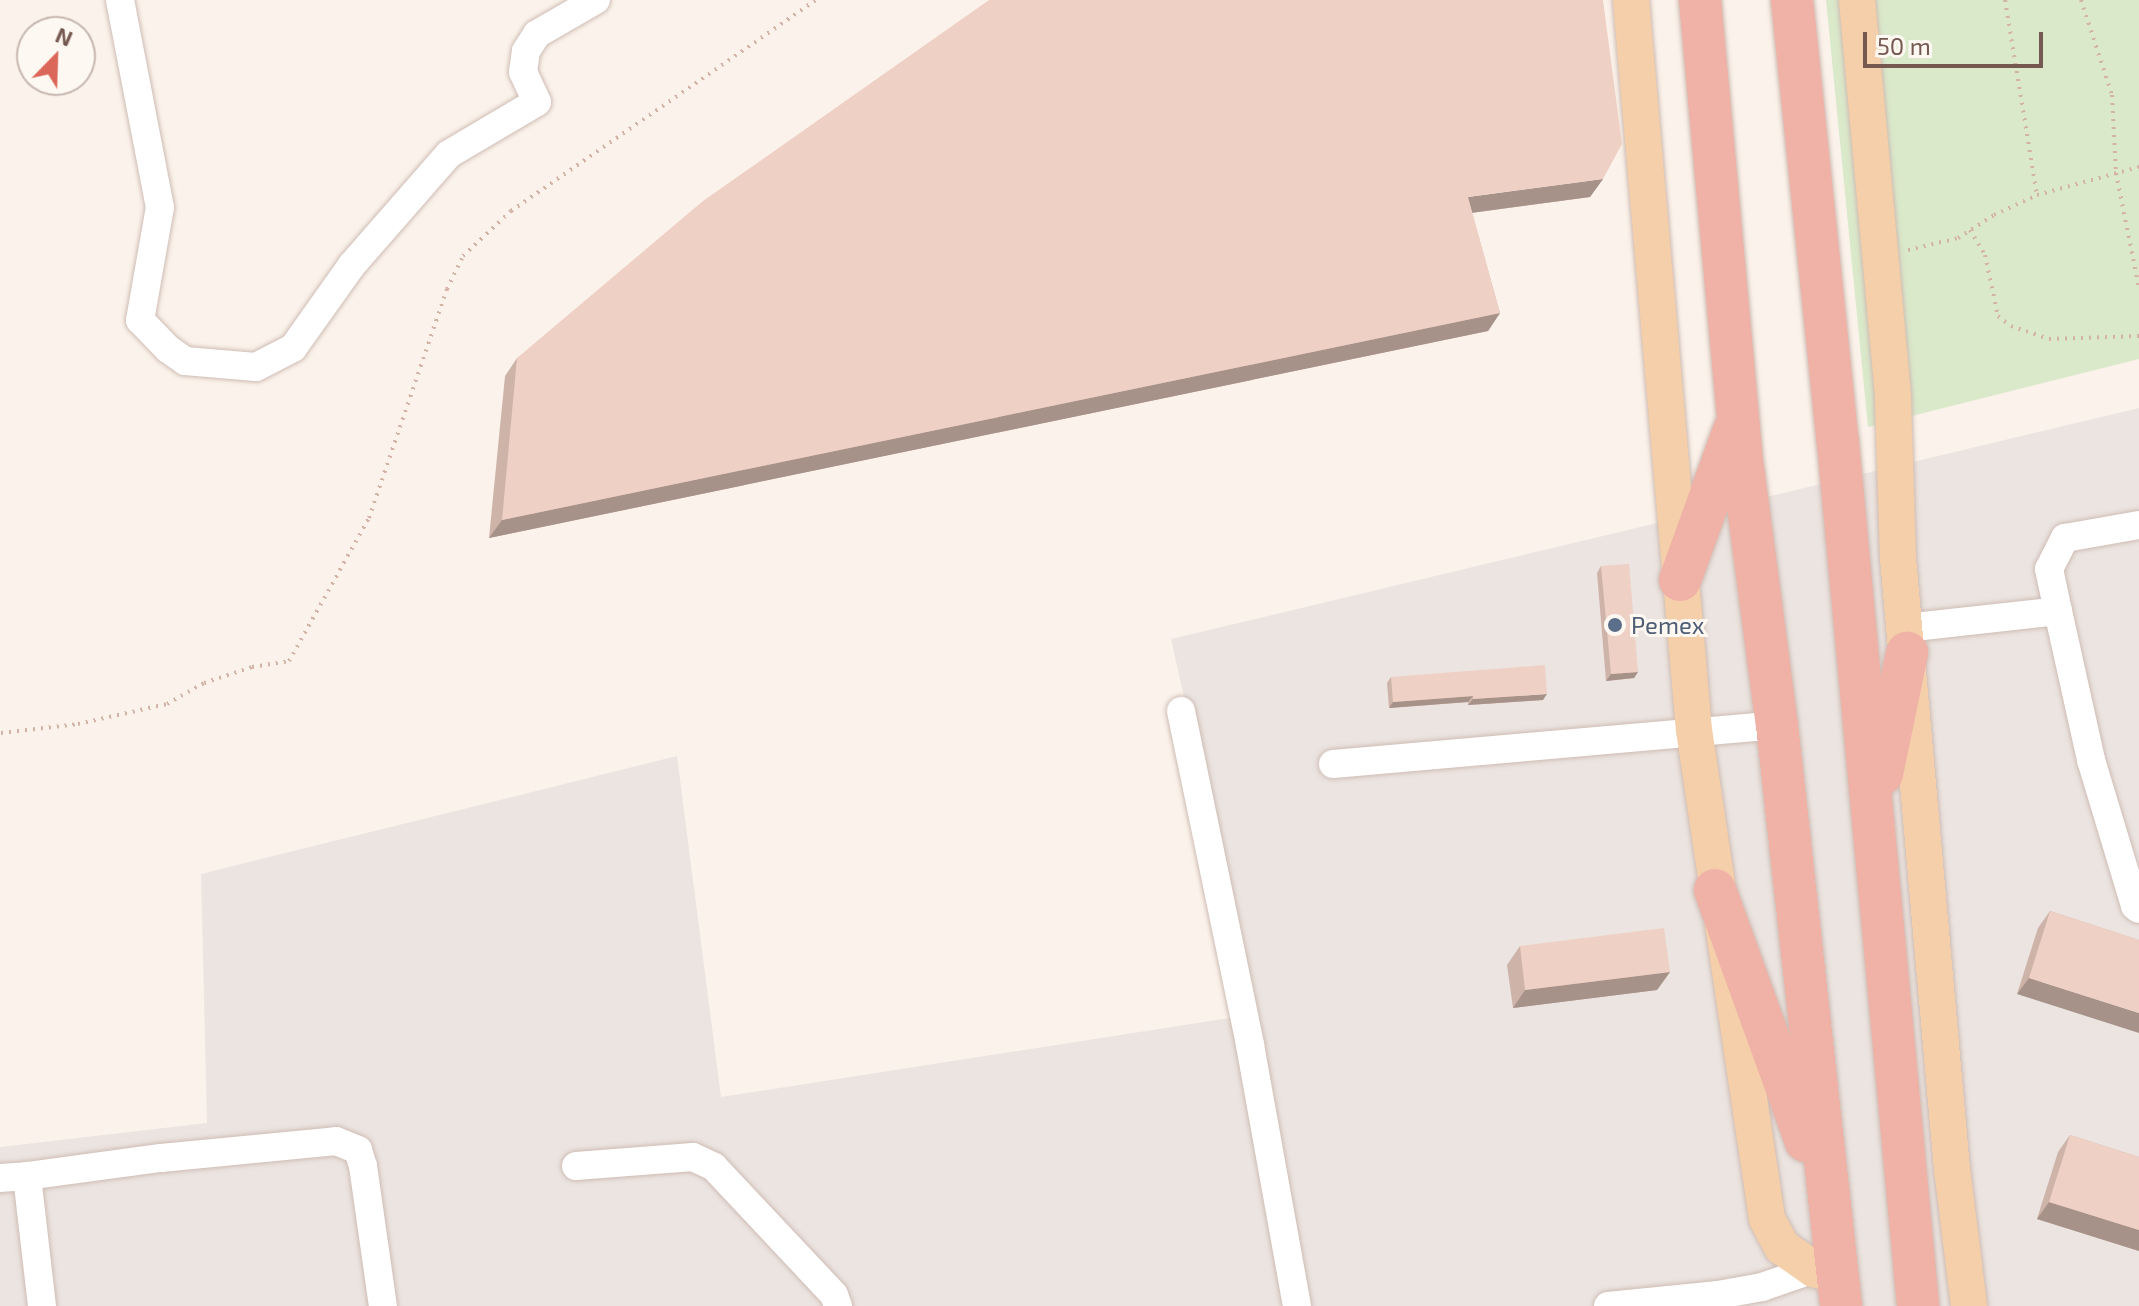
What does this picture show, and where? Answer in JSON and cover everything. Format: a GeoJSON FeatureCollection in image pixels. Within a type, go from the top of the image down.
{"type":"FeatureCollection","features":[{"type":"Feature","properties":{"kind":"highway"},"geometry":{"type":"LineString","coordinates":[[1700,0],[1739,418],[1777,725],[1830,1206],[1835,1291]]}},
{"type":"Feature","properties":{"kind":"highway"},"geometry":{"type":"LineString","coordinates":[[1792,0],[1873,814],[1918,1306]]}},
{"type":"Feature","properties":{"kind":"highway"},"geometry":{"type":"LineString","coordinates":[[1680,580],[1739,418]]}},
{"type":"Feature","properties":{"kind":"highway"},"geometry":{"type":"LineString","coordinates":[[1873,814],[1906,640]]}},
{"type":"Feature","properties":{"kind":"highway"},"geometry":{"type":"LineString","coordinates":[[1715,890],[1830,1206]]}},
{"type":"Feature","properties":{"kind":"main road"},"geometry":{"type":"LineString","coordinates":[[1631,0],[1694,730],[1715,890],[1767,1219],[1782,1247],[1835,1291]]}},
{"type":"Feature","properties":{"kind":"main road"},"geometry":{"type":"LineString","coordinates":[[1857,0],[1893,399],[1898,558],[1952,1169],[1969,1306]]}},
{"type":"Feature","properties":{"kind":"street"},"geometry":{"type":"LineString","coordinates":[[120,0],[160,207],[140,320],[168,349],[185,361],[256,367],[293,348],[352,265],[449,154],[537,102],[523,72],[526,51],[537,34],[596,0]]}},
{"type":"Feature","properties":{"kind":"street"},"geometry":{"type":"LineString","coordinates":[[2139,525],[2065,538],[2049,569],[2091,760],[2135,906],[2139,909]]}},
{"type":"Feature","properties":{"kind":"street"},"geometry":{"type":"LineString","coordinates":[[1906,640],[2058,611]]}},
{"type":"Feature","properties":{"kind":"street"},"geometry":{"type":"LineString","coordinates":[[1181,711],[1250,1045],[1297,1306]]}},
{"type":"Feature","properties":{"kind":"street"},"geometry":{"type":"LineString","coordinates":[[1333,764],[1777,725]]}},
{"type":"Feature","properties":{"kind":"street"},"geometry":{"type":"LineString","coordinates":[[42,1306],[13,1177],[161,1158],[336,1141],[358,1150],[363,1166],[383,1306]]}},
{"type":"Feature","properties":{"kind":"street"},"geometry":{"type":"LineString","coordinates":[[576,1166],[693,1157],[714,1167],[834,1295],[838,1306]]}},
{"type":"Feature","properties":{"kind":"street"},"geometry":{"type":"LineString","coordinates":[[1608,1306],[1835,1291]]}},
{"type":"Feature","properties":{"kind":"path"},"geometry":{"type":"LineString","coordinates":[[1,733],[78,724],[167,704],[204,683],[252,667],[289,661],[369,518],[447,289],[463,256],[511,211],[816,0]]}},
{"type":"Feature","properties":{"kind":"path"},"geometry":{"type":"LineString","coordinates":[[2005,0],[2037,195]]}},
{"type":"Feature","properties":{"kind":"path"},"geometry":{"type":"LineString","coordinates":[[2081,0],[2112,95],[2116,173],[2139,288]]}},
{"type":"Feature","properties":{"kind":"path"},"geometry":{"type":"LineString","coordinates":[[1882,256],[1958,238],[2037,195],[2139,167]]}},
{"type":"Feature","properties":{"kind":"path"},"geometry":{"type":"LineString","coordinates":[[1970,230],[1985,255],[1998,316],[2011,326],[2049,339],[2139,336]]}},
{"type":"Feature","properties":{"kind":"shaded area"},"geometry":{"type":"Polygon","coordinates":[[[2139,408],[2139,1306],[0,1306],[0,1147],[207,1123],[201,874],[677,756],[721,1097],[1255,1014],[1171,639],[2139,408]]]}},
{"type":"Feature","properties":{"kind":"green space"},"geometry":{"type":"Polygon","coordinates":[[[1826,0],[2139,0],[2139,359],[1868,427],[1826,0]]]}},
{"type":"Feature","properties":{"kind":"building"},"geometry":{"type":"Polygon","coordinates":[[[989,0],[1603,0],[1622,144],[1603,179],[1468,197],[1500,313],[502,520],[517,358],[703,201],[989,0]]]}},
{"type":"Feature","properties":{"kind":"building","name":"Pemex"},"geometry":{"type":"Polygon","coordinates":[[[1629,564],[1638,672],[1611,674],[1601,566],[1629,564]]]}},
{"type":"Feature","properties":{"kind":"building"},"geometry":{"type":"Polygon","coordinates":[[[1545,665],[1547,694],[1393,702],[1391,677],[1545,665]]]}},
{"type":"Feature","properties":{"kind":"building"},"geometry":{"type":"Polygon","coordinates":[[[2050,911],[2139,940],[2139,1013],[2029,978],[2050,911]]]}},
{"type":"Feature","properties":{"kind":"building"},"geometry":{"type":"Polygon","coordinates":[[[1664,928],[1670,972],[1525,990],[1520,946],[1664,928]]]}},
{"type":"Feature","properties":{"kind":"building"},"geometry":{"type":"Polygon","coordinates":[[[2070,1135],[2139,1157],[2139,1230],[2049,1202],[2070,1135]]]}},
{"type":"Feature","properties":{"kind":"place","name":"Pemex"},"geometry":{"type":"Point","coordinates":[1615,625]}}]}
